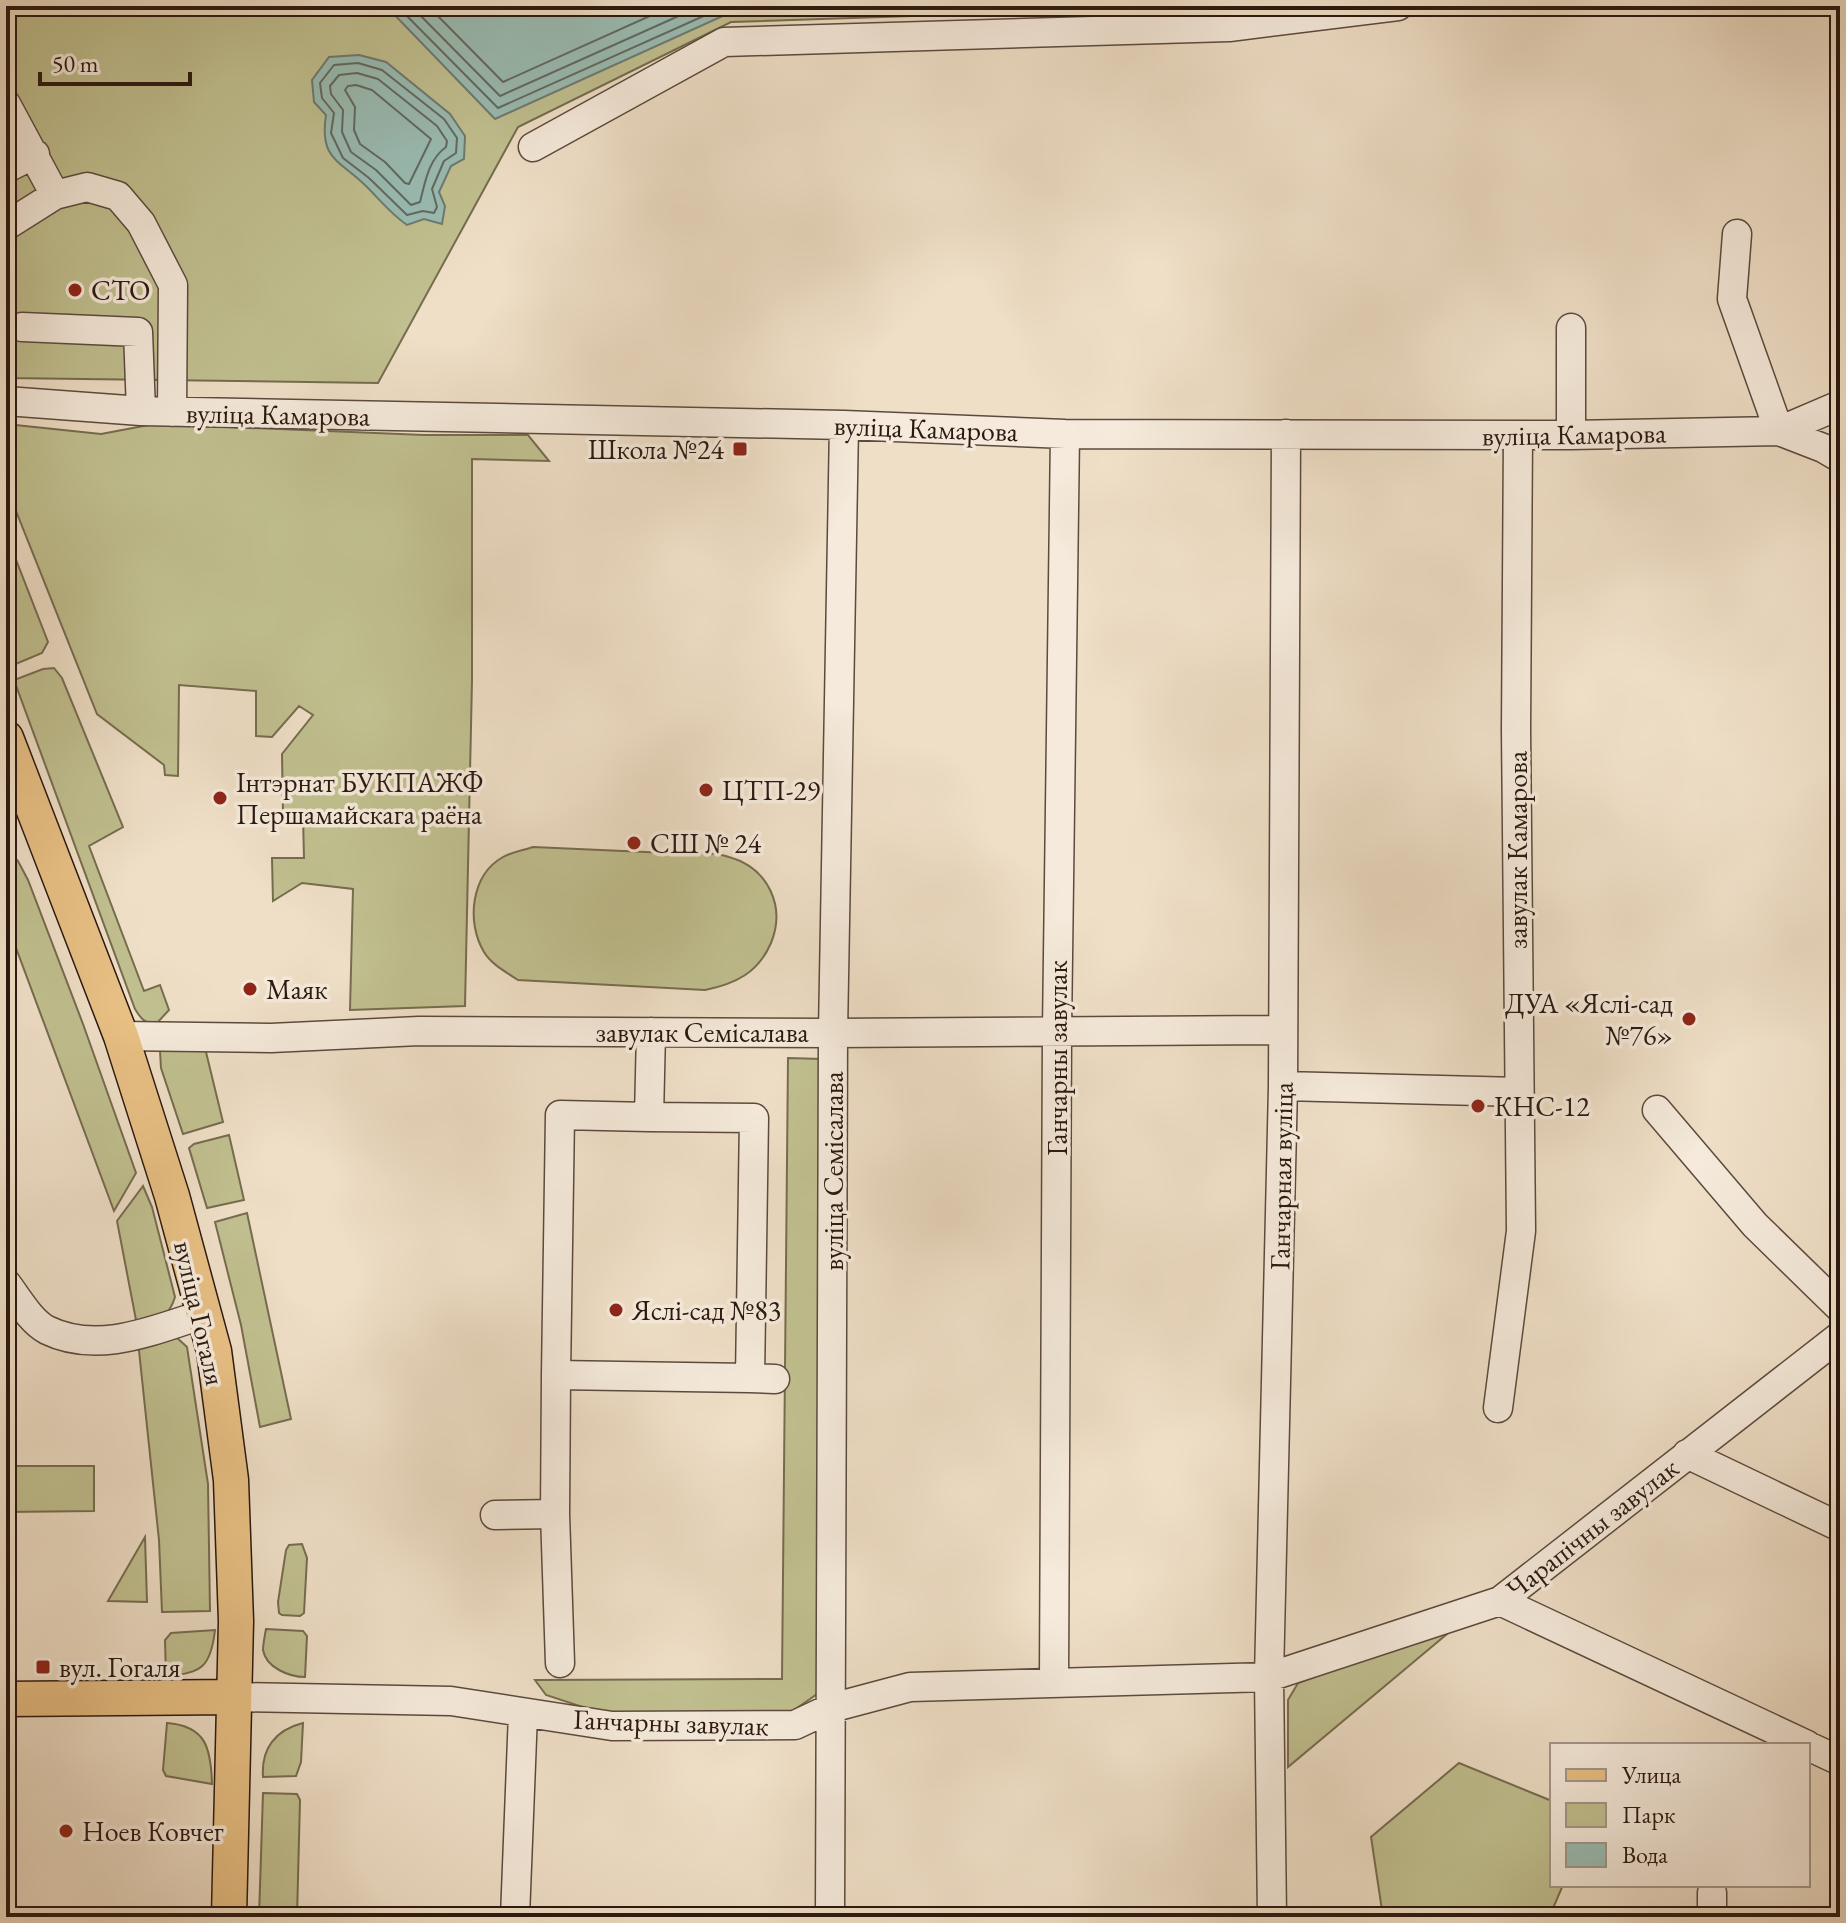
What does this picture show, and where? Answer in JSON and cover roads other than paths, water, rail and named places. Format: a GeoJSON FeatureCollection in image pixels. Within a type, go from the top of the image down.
{"type":"FeatureCollection","features":[{"type":"Feature","properties":{"kind":"main road","name":"вуліца Гогаля"},"geometry":{"type":"LineString","coordinates":[[6,738],[121,1036],[172,1196],[214,1351],[231,1480],[236,1621],[229,1917]]}},
{"type":"Feature","properties":{"kind":"main road"},"geometry":{"type":"LineString","coordinates":[[6,1699],[234,1697]]}},
{"type":"Feature","properties":{"kind":"street"},"geometry":{"type":"LineString","coordinates":[[533,147],[724,42],[1229,27],[1398,6]]}},
{"type":"Feature","properties":{"kind":"street"},"geometry":{"type":"LineString","coordinates":[[16,140],[55,195]]}},
{"type":"Feature","properties":{"kind":"street"},"geometry":{"type":"LineString","coordinates":[[6,226],[55,195],[87,187],[118,196],[141,223],[173,285],[172,412]]}},
{"type":"Feature","properties":{"kind":"street"},"geometry":{"type":"LineString","coordinates":[[1737,234],[1732,299],[1779,431],[1840,405]]}},
{"type":"Feature","properties":{"kind":"street"},"geometry":{"type":"LineString","coordinates":[[22,327],[138,332],[141,411]]}},
{"type":"Feature","properties":{"kind":"street"},"geometry":{"type":"LineString","coordinates":[[1571,328],[1571,435]]}},
{"type":"Feature","properties":{"kind":"street","name":"вуліца Камарова"},"geometry":{"type":"LineString","coordinates":[[6,401],[172,412],[844,425],[1065,434],[1571,435],[1779,431],[1840,458]]}},
{"type":"Feature","properties":{"kind":"street","name":"вуліца Семісалава"},"geometry":{"type":"LineString","coordinates":[[830,1917],[833,1033],[844,425]]}},
{"type":"Feature","properties":{"kind":"street","name":"Ганчарны завулак"},"geometry":{"type":"LineString","coordinates":[[1054,1682],[1057,1031],[1065,434]]}},
{"type":"Feature","properties":{"kind":"street","name":"Ганчарная вуліца"},"geometry":{"type":"LineString","coordinates":[[1272,1917],[1269,1677],[1283,1086],[1286,434]]}},
{"type":"Feature","properties":{"kind":"street","name":"завулак Камарова"},"geometry":{"type":"LineString","coordinates":[[1498,1408],[1521,1231],[1516,746],[1518,435]]}},
{"type":"Feature","properties":{"kind":"street","name":"завулак Семісалава"},"geometry":{"type":"LineString","coordinates":[[121,1036],[271,1038],[419,1031],[833,1033],[1282,1030]]}},
{"type":"Feature","properties":{"kind":"street"},"geometry":{"type":"LineString","coordinates":[[649,1117],[651,1032]]}},
{"type":"Feature","properties":{"kind":"street"},"geometry":{"type":"LineString","coordinates":[[1283,1086],[1519,1092]]}},
{"type":"Feature","properties":{"kind":"street"},"geometry":{"type":"LineString","coordinates":[[1657,1110],[1755,1225],[1840,1308]]}},
{"type":"Feature","properties":{"kind":"street"},"geometry":{"type":"LineString","coordinates":[[556,1375],[762,1378],[754,1118],[560,1115],[556,1375],[555,1514],[560,1663]]}},
{"type":"Feature","properties":{"kind":"street"},"geometry":{"type":"LineString","coordinates":[[6,1283],[45,1329],[82,1341],[114,1340],[204,1314]]}},
{"type":"Feature","properties":{"kind":"street","name":"Чарапічны завулак"},"geometry":{"type":"LineString","coordinates":[[1269,1677],[1500,1601],[1840,1336]]}},
{"type":"Feature","properties":{"kind":"street"},"geometry":{"type":"LineString","coordinates":[[1687,1454],[1840,1527]]}},
{"type":"Feature","properties":{"kind":"street"},"geometry":{"type":"LineString","coordinates":[[495,1515],[555,1514]]}},
{"type":"Feature","properties":{"kind":"street"},"geometry":{"type":"LineString","coordinates":[[1500,1601],[1803,1743]]}},
{"type":"Feature","properties":{"kind":"street","name":"Ганчарны завулак"},"geometry":{"type":"LineString","coordinates":[[234,1697],[451,1701],[612,1726],[795,1725],[831,1708],[910,1687],[1269,1677]]}},
{"type":"Feature","properties":{"kind":"street"},"geometry":{"type":"LineString","coordinates":[[515,1917],[523,1713]]}},
{"type":"Feature","properties":{"kind":"street"},"geometry":{"type":"LineString","coordinates":[[1810,1746],[1840,1761]]}},
{"type":"Feature","properties":{"kind":"water"},"geometry":{"type":"Polygon","coordinates":[[[386,6],[840,6],[727,14],[495,119],[386,6]]]}},
{"type":"Feature","properties":{"kind":"water"},"geometry":{"type":"Polygon","coordinates":[[[359,55],[386,62],[450,114],[465,136],[464,159],[451,166],[439,192],[445,206],[442,224],[424,219],[407,225],[340,164],[329,150],[326,115],[314,102],[312,80],[329,57],[359,55]]]}},
{"type":"Feature","properties":{"kind":"tunnel"},"geometry":{"type":"LineString","coordinates":[[6,189],[16,183]]}},
{"type":"Feature","properties":{"kind":"place","name":"СТО"},"geometry":{"type":"Point","coordinates":[75,290]}},
{"type":"Feature","properties":{"kind":"place","name":"Школа №24"},"geometry":{"type":"Point","coordinates":[740,449]}},
{"type":"Feature","properties":{"kind":"place","name":"ЦТП-29"},"geometry":{"type":"Point","coordinates":[706,790]}},
{"type":"Feature","properties":{"kind":"place","name":"Інтэрнат БУКПАЖФ Першамайскага раёна"},"geometry":{"type":"Point","coordinates":[220,798]}},
{"type":"Feature","properties":{"kind":"place","name":"СШ № 24"},"geometry":{"type":"Point","coordinates":[634,843]}},
{"type":"Feature","properties":{"kind":"place","name":"Маяк"},"geometry":{"type":"Point","coordinates":[250,989]}},
{"type":"Feature","properties":{"kind":"place","name":"ДУА «Яслі-сад №76»"},"geometry":{"type":"Point","coordinates":[1689,1019]}},
{"type":"Feature","properties":{"kind":"place","name":"КНС-12"},"geometry":{"type":"Point","coordinates":[1478,1106]}},
{"type":"Feature","properties":{"kind":"place","name":"Яслі-сад №83"},"geometry":{"type":"Point","coordinates":[616,1310]}},
{"type":"Feature","properties":{"kind":"place","name":"вул. Гогаля"},"geometry":{"type":"Point","coordinates":[43,1667]}},
{"type":"Feature","properties":{"kind":"place","name":"Ноев Ковчег"},"geometry":{"type":"Point","coordinates":[66,1831]}}]}
